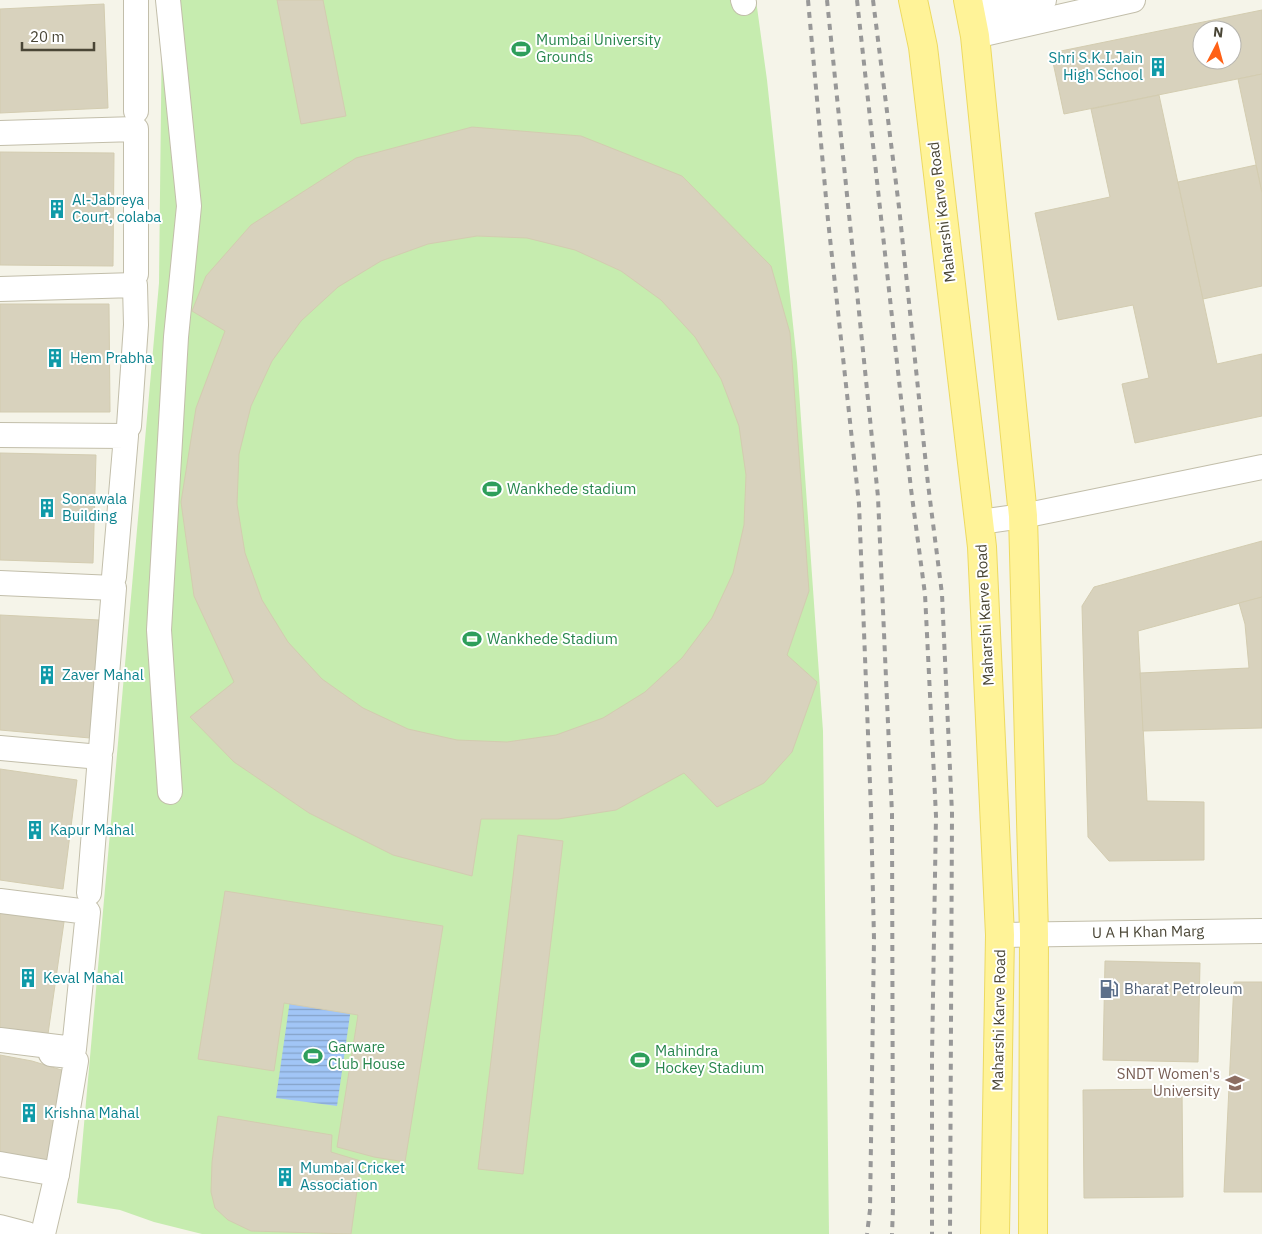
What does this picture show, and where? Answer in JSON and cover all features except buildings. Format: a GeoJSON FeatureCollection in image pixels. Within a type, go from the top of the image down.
{"type":"FeatureCollection","features":[{"type":"Feature","properties":{"kind":"main road","name":"Maharshi Karve Road"},"geometry":{"type":"LineString","coordinates":[[913,0],[923,47],[983,556],[1000,935],[995,1234]]}},
{"type":"Feature","properties":{"kind":"main road"},"geometry":{"type":"LineString","coordinates":[[971,17],[1023,516],[1034,934],[1033,1234]]}},
{"type":"Feature","properties":{"kind":"street"},"geometry":{"type":"LineString","coordinates":[[136,0],[136,111]]}},
{"type":"Feature","properties":{"kind":"street"},"geometry":{"type":"LineString","coordinates":[[168,0],[189,206],[176,337],[159,630],[170,792]]}},
{"type":"Feature","properties":{"kind":"street"},"geometry":{"type":"LineString","coordinates":[[971,17],[1044,0]]}},
{"type":"Feature","properties":{"kind":"street"},"geometry":{"type":"LineString","coordinates":[[971,17],[1133,0]]}},
{"type":"Feature","properties":{"kind":"street"},"geometry":{"type":"LineString","coordinates":[[0,133],[136,129],[136,274]]}},
{"type":"Feature","properties":{"kind":"street"},"geometry":{"type":"LineString","coordinates":[[0,289],[135,285],[136,325],[129,426]]}},
{"type":"Feature","properties":{"kind":"street"},"geometry":{"type":"LineString","coordinates":[[0,435],[126,436],[114,577]]}},
{"type":"Feature","properties":{"kind":"street"},"geometry":{"type":"LineString","coordinates":[[980,522],[1023,516],[1262,467]]}},
{"type":"Feature","properties":{"kind":"street"},"geometry":{"type":"LineString","coordinates":[[0,583],[114,588],[101,749]]}},
{"type":"Feature","properties":{"kind":"street"},"geometry":{"type":"LineString","coordinates":[[0,748],[100,757],[89,893]]}},
{"type":"Feature","properties":{"kind":"street"},"geometry":{"type":"LineString","coordinates":[[0,901],[88,912],[74,1049],[0,1040]]}},
{"type":"Feature","properties":{"kind":"street","name":"U A H Khan Marg"},"geometry":{"type":"LineString","coordinates":[[1000,935],[1262,931]]}},
{"type":"Feature","properties":{"kind":"street"},"geometry":{"type":"LineString","coordinates":[[0,1047],[71,1056],[76,1061],[57,1174],[43,1234]]}},
{"type":"Feature","properties":{"kind":"street"},"geometry":{"type":"LineString","coordinates":[[0,1164],[57,1174]]}},
{"type":"Feature","properties":{"kind":"street"},"geometry":{"type":"LineString","coordinates":[[0,1227],[28,1234]]}},
{"type":"Feature","properties":{"kind":"green space","name":"Wankhede Stadium"},"geometry":{"type":"Polygon","coordinates":[[[159,0],[756,0],[767,80],[797,362],[823,731],[829,1234],[202,1234],[154,1222],[120,1210],[77,1203],[159,283],[162,18],[159,0]]]}},
{"type":"Feature","properties":{"kind":"water"},"geometry":{"type":"Polygon","coordinates":[[[292,986],[353,994],[337,1106],[276,1098],[292,986]]]}},
{"type":"Feature","properties":{"kind":"railway"},"geometry":{"type":"LineString","coordinates":[[808,0],[828,220],[859,504],[874,939],[870,1210],[867,1234]]}},
{"type":"Feature","properties":{"kind":"railway"},"geometry":{"type":"LineString","coordinates":[[827,0],[878,497],[892,814],[892,1234]]}},
{"type":"Feature","properties":{"kind":"railway"},"geometry":{"type":"LineString","coordinates":[[857,0],[911,489],[925,594],[936,816],[932,1057],[932,1234]]}},
{"type":"Feature","properties":{"kind":"railway"},"geometry":{"type":"LineString","coordinates":[[873,0],[899,207],[928,484],[942,594],[952,813],[950,1234]]}},
{"type":"Feature","properties":{"kind":"place","name":"Mumbai University Grounds"},"geometry":{"type":"Point","coordinates":[521,49]}},
{"type":"Feature","properties":{"kind":"place","name":"Shri S.K.I.Jain High School"},"geometry":{"type":"Point","coordinates":[1158,67]}},
{"type":"Feature","properties":{"kind":"place","name":"Al-Jabreya Court, colaba"},"geometry":{"type":"Point","coordinates":[57,209]}},
{"type":"Feature","properties":{"kind":"place","name":"Hem Prabha"},"geometry":{"type":"Point","coordinates":[55,358]}},
{"type":"Feature","properties":{"kind":"place","name":"Wankhede stadium"},"geometry":{"type":"Point","coordinates":[492,489]}},
{"type":"Feature","properties":{"kind":"place","name":"Sonawala Building"},"geometry":{"type":"Point","coordinates":[47,508]}},
{"type":"Feature","properties":{"kind":"place","name":"Wankhede Stadium"},"geometry":{"type":"Point","coordinates":[472,639]}},
{"type":"Feature","properties":{"kind":"place","name":"Zaver Mahal"},"geometry":{"type":"Point","coordinates":[47,675]}},
{"type":"Feature","properties":{"kind":"place","name":"Kapur Mahal"},"geometry":{"type":"Point","coordinates":[35,830]}},
{"type":"Feature","properties":{"kind":"place","name":"Keval Mahal"},"geometry":{"type":"Point","coordinates":[28,978]}},
{"type":"Feature","properties":{"kind":"place","name":"Bharat Petroleum"},"geometry":{"type":"Point","coordinates":[1109,989]}},
{"type":"Feature","properties":{"kind":"place","name":"Garware Club House"},"geometry":{"type":"Point","coordinates":[313,1056]}},
{"type":"Feature","properties":{"kind":"place","name":"Mahindra Hockey Stadium"},"geometry":{"type":"Point","coordinates":[640,1060]}},
{"type":"Feature","properties":{"kind":"place","name":"SNDT Women's University"},"geometry":{"type":"Point","coordinates":[1235,1083]}},
{"type":"Feature","properties":{"kind":"place","name":"Krishna Mahal"},"geometry":{"type":"Point","coordinates":[29,1113]}},
{"type":"Feature","properties":{"kind":"place","name":"Mumbai Cricket Association"},"geometry":{"type":"Point","coordinates":[285,1177]}}]}
